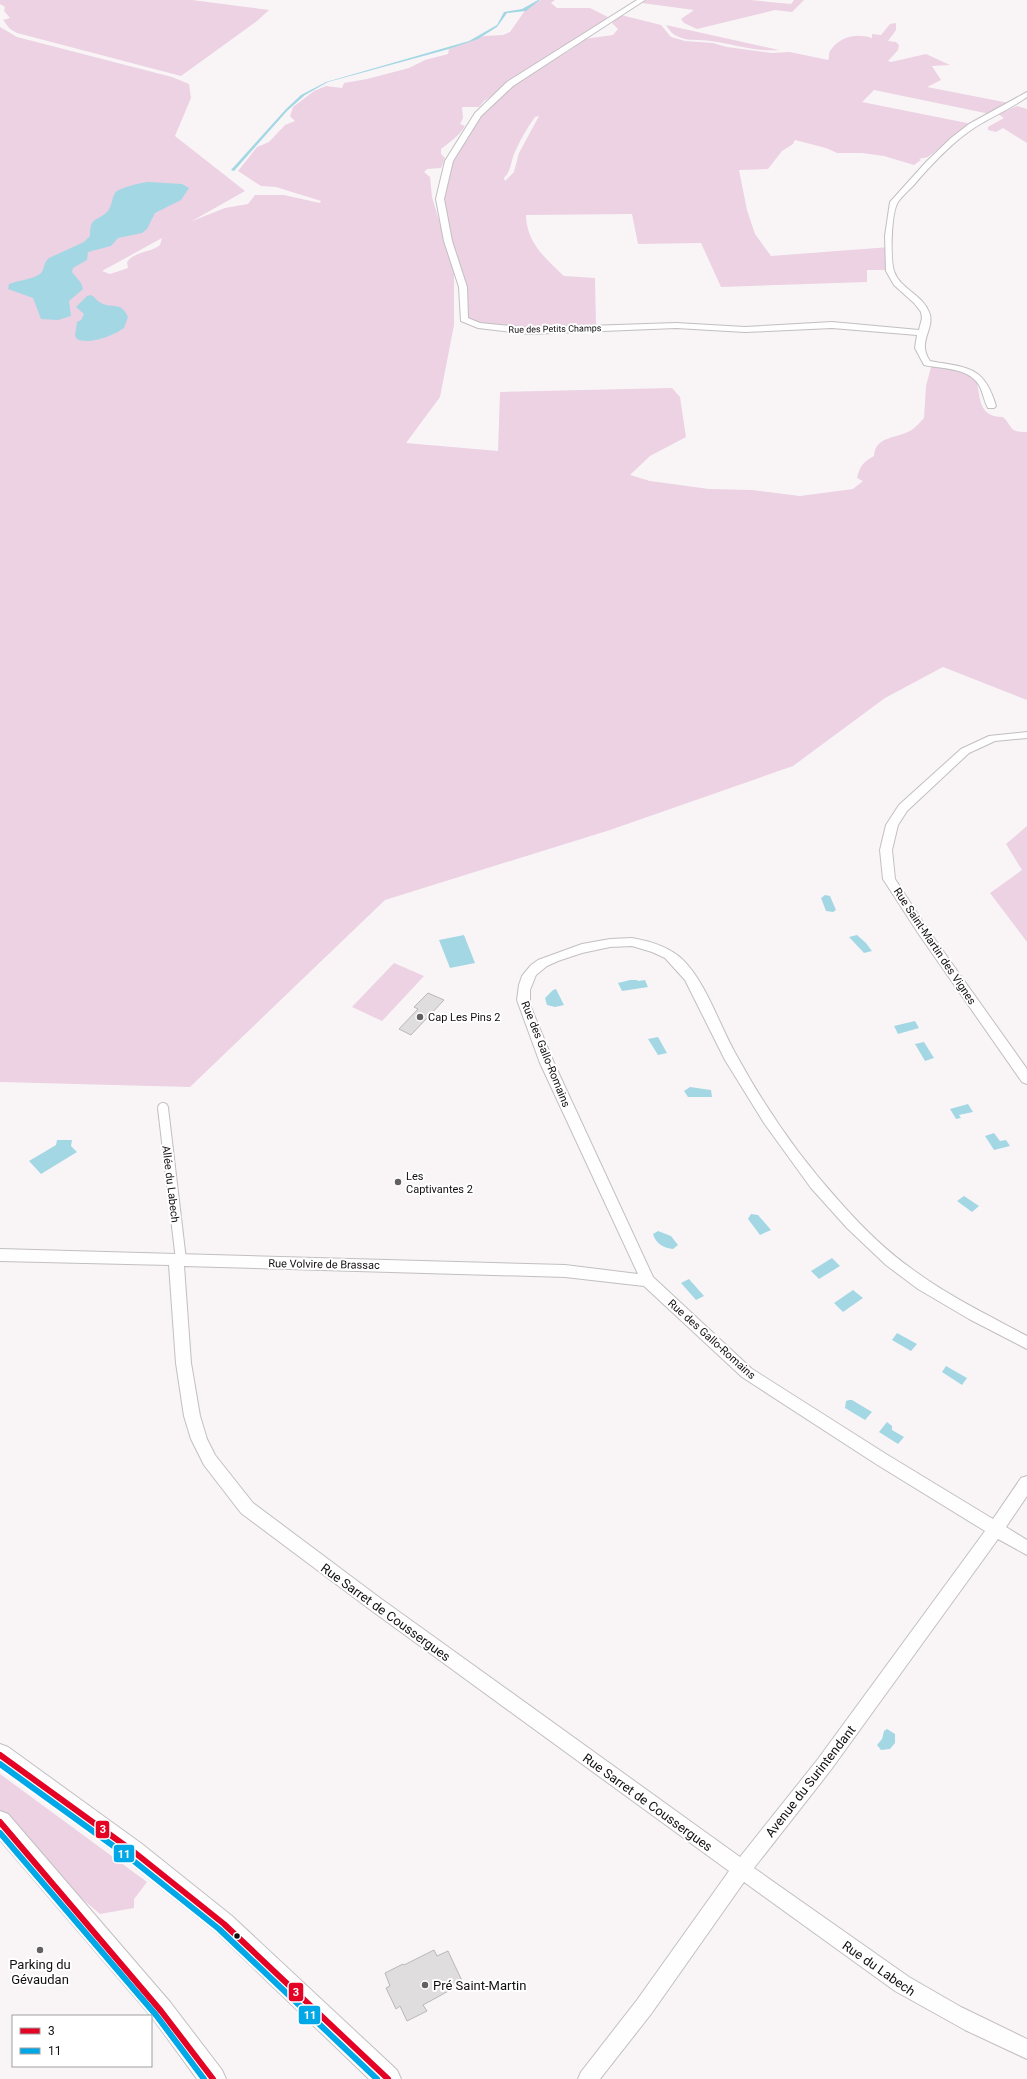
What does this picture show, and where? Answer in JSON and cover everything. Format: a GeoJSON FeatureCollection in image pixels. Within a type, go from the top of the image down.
{"type":"FeatureCollection","features":[{"type":"Feature","properties":{"kind":"street","name":"Rue des Petits Champs"},"geometry":{"type":"LineString","coordinates":[[642,0],[510,84],[478,114],[449,161],[440,200],[448,241],[463,287],[464,319],[470,324],[484,327],[517,330],[668,326],[734,330],[844,325],[921,333]]}},
{"type":"Feature","properties":{"kind":"street"},"geometry":{"type":"LineString","coordinates":[[991,406],[983,381],[975,374],[963,369],[927,362],[923,358],[919,347],[921,333],[927,317],[925,311],[899,287],[890,272],[886,250],[894,202],[930,162],[971,127],[1017,102],[1027,94]]}},
{"type":"Feature","properties":{"kind":"street","name":"Rue Saint-Martin des Vignes"},"geometry":{"type":"LineString","coordinates":[[1027,735],[993,738],[966,751],[903,808],[892,825],[886,850],[889,879],[922,930],[1027,1079]]}},
{"type":"Feature","properties":{"kind":"street","name":"Rue des Gallo-Romains"},"geometry":{"type":"LineString","coordinates":[[1027,1343],[945,1299],[886,1256],[838,1210],[809,1176],[767,1117],[712,1022],[686,970],[668,954],[631,942],[610,943],[551,959],[535,968],[527,980],[523,997],[547,1063],[648,1281],[747,1373],[881,1460],[1027,1548]]}},
{"type":"Feature","properties":{"kind":"street","name":"Allée du Labech"},"geometry":{"type":"LineString","coordinates":[[163,1108],[178,1260]]}},
{"type":"Feature","properties":{"kind":"street","name":"Rue Volvire de Brassac"},"geometry":{"type":"LineString","coordinates":[[0,1255],[565,1271],[648,1281]]}},
{"type":"Feature","properties":{"kind":"street","name":"Rue Sarret de Coussergues"},"geometry":{"type":"LineString","coordinates":[[178,1260],[185,1376],[194,1424],[209,1459],[236,1497],[247,1508],[302,1550],[741,1870]]}},
{"type":"Feature","properties":{"kind":"street","name":"Avenue du Surintendant"},"geometry":{"type":"LineString","coordinates":[[589,2078],[644,2007],[741,1870],[824,1766],[995,1530],[1027,1483]]}},
{"type":"Feature","properties":{"kind":"street"},"geometry":{"type":"LineString","coordinates":[[0,1755],[134,1852],[224,1924],[388,2079]]}},
{"type":"Feature","properties":{"kind":"street"},"geometry":{"type":"LineString","coordinates":[[0,1822],[156,2006],[213,2079]]}},
{"type":"Feature","properties":{"kind":"street","name":"Rue du Labech"},"geometry":{"type":"LineString","coordinates":[[741,1870],[885,1973],[924,1999],[981,2029],[1027,2049]]}},
{"type":"Feature","properties":{"kind":"shaded area"},"geometry":{"type":"Polygon","coordinates":[[[0,0],[192,0],[269,10],[257,21],[181,76],[17,33],[10,29],[3,20],[10,18],[4,11],[5,7],[0,4],[0,0]]]}},
{"type":"Feature","properties":{"kind":"shaded area"},"geometry":{"type":"Polygon","coordinates":[[[541,0],[555,0],[551,3],[557,8],[590,8],[608,17],[572,44],[484,101],[479,107],[462,107],[463,118],[460,124],[465,126],[458,135],[441,149],[441,154],[445,158],[441,168],[427,169],[424,172],[430,177],[432,197],[454,270],[454,325],[440,397],[406,443],[498,451],[500,392],[672,388],[680,397],[686,437],[650,456],[630,475],[650,481],[709,489],[752,490],[800,496],[853,489],[863,481],[857,478],[859,470],[867,460],[874,456],[875,449],[879,444],[889,438],[913,429],[924,418],[926,386],[931,367],[937,366],[949,368],[961,372],[977,381],[980,401],[985,411],[995,416],[1003,417],[1014,430],[1027,432],[1027,700],[943,667],[885,698],[793,766],[610,830],[385,900],[190,1087],[0,1082],[0,27],[17,37],[172,77],[189,84],[191,98],[175,136],[245,191],[192,221],[225,208],[248,204],[255,195],[284,195],[320,203],[321,201],[276,187],[261,186],[238,171],[257,147],[269,142],[285,125],[295,121],[290,116],[293,107],[314,91],[326,86],[342,88],[344,83],[367,79],[409,68],[425,60],[448,54],[449,49],[484,36],[503,35],[510,32],[526,9],[541,0]],[[162,238],[102,271],[110,274],[128,268],[127,262],[130,258],[160,245],[162,238]]]}},
{"type":"Feature","properties":{"kind":"shaded area"},"geometry":{"type":"Polygon","coordinates":[[[647,0],[750,0],[791,4],[794,0],[804,0],[792,12],[775,10],[697,29],[684,23],[681,19],[694,10],[642,3],[647,0]]]}},
{"type":"Feature","properties":{"kind":"shaded area"},"geometry":{"type":"Polygon","coordinates":[[[621,15],[661,25],[671,37],[685,41],[713,43],[727,47],[772,53],[790,52],[828,60],[830,51],[843,39],[854,36],[872,38],[872,34],[881,35],[890,24],[896,23],[896,30],[888,41],[896,42],[899,45],[898,50],[888,61],[891,62],[926,54],[950,65],[932,66],[941,80],[927,87],[1009,103],[990,114],[874,90],[862,102],[972,124],[928,157],[919,159],[921,160],[914,165],[884,156],[862,153],[837,153],[826,148],[795,140],[793,144],[782,151],[768,169],[739,170],[747,210],[755,234],[771,256],[890,247],[885,256],[887,270],[867,270],[867,282],[721,287],[701,243],[638,244],[632,214],[526,215],[529,234],[533,242],[550,263],[564,276],[595,278],[596,326],[528,329],[473,323],[469,318],[442,201],[453,159],[481,115],[516,83],[572,49],[584,39],[613,35],[618,29],[612,23],[621,15]],[[539,116],[535,117],[521,139],[513,156],[510,169],[504,178],[505,181],[514,172],[519,153],[539,116]]]}},
{"type":"Feature","properties":{"kind":"shaded area"},"geometry":{"type":"Polygon","coordinates":[[[666,25],[779,50],[762,50],[711,41],[689,40],[674,34],[666,25]]]}},
{"type":"Feature","properties":{"kind":"shaded area"},"geometry":{"type":"Polygon","coordinates":[[[1017,106],[1027,109],[1027,143],[1003,128],[996,132],[988,130],[988,127],[1004,118],[998,114],[1017,106]]]}},
{"type":"Feature","properties":{"kind":"shaded area"},"geometry":{"type":"Polygon","coordinates":[[[1027,826],[1027,942],[990,893],[1022,870],[1006,844],[1027,826]]]}},
{"type":"Feature","properties":{"kind":"shaded area"},"geometry":{"type":"Polygon","coordinates":[[[394,963],[424,976],[382,1021],[352,1007],[394,963]]]}},
{"type":"Feature","properties":{"kind":"shaded area"},"geometry":{"type":"Polygon","coordinates":[[[0,1774],[147,1882],[134,1899],[134,1908],[100,1914],[73,1891],[0,1813],[0,1774]]]}},
{"type":"Feature","properties":{"kind":"water"},"geometry":{"type":"Polygon","coordinates":[[[540,0],[526,11],[507,13],[497,27],[478,39],[449,49],[328,82],[305,95],[287,111],[234,171],[231,170],[286,109],[301,95],[326,82],[469,41],[497,25],[504,12],[522,9],[540,0]]]}},
{"type":"Feature","properties":{"kind":"water"},"geometry":{"type":"Polygon","coordinates":[[[149,182],[182,184],[189,188],[181,200],[155,213],[147,229],[142,233],[118,238],[111,246],[88,252],[87,260],[73,268],[72,272],[81,283],[83,289],[69,301],[71,316],[58,320],[41,319],[33,298],[8,289],[9,284],[33,278],[40,274],[49,258],[84,242],[90,236],[91,225],[95,220],[108,211],[117,191],[149,182]]]}},
{"type":"Feature","properties":{"kind":"water"},"geometry":{"type":"Polygon","coordinates":[[[91,295],[105,305],[120,307],[128,317],[124,328],[114,334],[101,339],[82,341],[77,339],[75,336],[77,322],[81,320],[84,314],[76,307],[87,296],[91,295]]]}},
{"type":"Feature","properties":{"kind":"water"},"geometry":{"type":"Polygon","coordinates":[[[825,895],[830,896],[836,910],[833,912],[826,911],[821,898],[825,895]]]}},
{"type":"Feature","properties":{"kind":"water"},"geometry":{"type":"Polygon","coordinates":[[[464,935],[475,963],[450,968],[439,940],[464,935]]]}},
{"type":"Feature","properties":{"kind":"water"},"geometry":{"type":"Polygon","coordinates":[[[857,935],[872,951],[864,953],[849,937],[857,935]]]}},
{"type":"Feature","properties":{"kind":"water"},"geometry":{"type":"Polygon","coordinates":[[[630,980],[645,980],[648,987],[622,991],[618,983],[630,980]]]}},
{"type":"Feature","properties":{"kind":"water"},"geometry":{"type":"Polygon","coordinates":[[[556,989],[564,1005],[555,1007],[547,1005],[545,998],[556,989]]]}},
{"type":"Feature","properties":{"kind":"water"},"geometry":{"type":"Polygon","coordinates":[[[915,1021],[919,1028],[898,1034],[894,1026],[915,1021]]]}},
{"type":"Feature","properties":{"kind":"water"},"geometry":{"type":"Polygon","coordinates":[[[658,1037],[667,1053],[658,1055],[648,1039],[658,1037]]]}},
{"type":"Feature","properties":{"kind":"water"},"geometry":{"type":"Polygon","coordinates":[[[924,1042],[934,1058],[925,1061],[915,1044],[924,1042]]]}},
{"type":"Feature","properties":{"kind":"water"},"geometry":{"type":"Polygon","coordinates":[[[690,1087],[711,1090],[712,1097],[688,1097],[684,1091],[690,1087]]]}},
{"type":"Feature","properties":{"kind":"water"},"geometry":{"type":"Polygon","coordinates":[[[968,1104],[973,1112],[959,1115],[961,1118],[956,1119],[950,1109],[968,1104]]]}},
{"type":"Feature","properties":{"kind":"water"},"geometry":{"type":"Polygon","coordinates":[[[994,1133],[1000,1141],[1006,1140],[1010,1146],[994,1150],[985,1136],[994,1133]]]}},
{"type":"Feature","properties":{"kind":"water"},"geometry":{"type":"Polygon","coordinates":[[[57,1140],[72,1140],[71,1146],[77,1152],[41,1174],[29,1161],[56,1145],[57,1140]]]}},
{"type":"Feature","properties":{"kind":"water"},"geometry":{"type":"Polygon","coordinates":[[[964,1196],[979,1206],[972,1212],[957,1201],[964,1196]]]}},
{"type":"Feature","properties":{"kind":"water"},"geometry":{"type":"Polygon","coordinates":[[[751,1214],[758,1215],[771,1230],[760,1235],[748,1219],[751,1214]]]}},
{"type":"Feature","properties":{"kind":"water"},"geometry":{"type":"Polygon","coordinates":[[[658,1231],[671,1236],[678,1245],[673,1249],[666,1248],[661,1245],[653,1234],[658,1231]]]}},
{"type":"Feature","properties":{"kind":"water"},"geometry":{"type":"Polygon","coordinates":[[[832,1258],[840,1266],[819,1279],[811,1271],[832,1258]]]}},
{"type":"Feature","properties":{"kind":"water"},"geometry":{"type":"Polygon","coordinates":[[[689,1279],[704,1296],[696,1300],[681,1283],[689,1279]]]}},
{"type":"Feature","properties":{"kind":"water"},"geometry":{"type":"Polygon","coordinates":[[[853,1290],[863,1298],[843,1312],[834,1303],[853,1290]]]}},
{"type":"Feature","properties":{"kind":"water"},"geometry":{"type":"Polygon","coordinates":[[[897,1333],[917,1344],[911,1351],[892,1340],[897,1333]]]}},
{"type":"Feature","properties":{"kind":"water"},"geometry":{"type":"Polygon","coordinates":[[[946,1366],[967,1378],[962,1385],[942,1372],[946,1366]]]}},
{"type":"Feature","properties":{"kind":"water"},"geometry":{"type":"Polygon","coordinates":[[[852,1400],[872,1412],[865,1420],[845,1408],[846,1401],[852,1400]]]}},
{"type":"Feature","properties":{"kind":"water"},"geometry":{"type":"Polygon","coordinates":[[[887,1422],[892,1426],[892,1430],[904,1437],[898,1444],[879,1432],[887,1422]]]}},
{"type":"Feature","properties":{"kind":"water"},"geometry":{"type":"Polygon","coordinates":[[[887,1729],[895,1734],[895,1743],[890,1749],[881,1750],[877,1745],[882,1739],[884,1731],[887,1729]]]}},
{"type":"Feature","properties":{"kind":"building","name":"Cap Les Pins 2"},"geometry":{"type":"Polygon","coordinates":[[[428,993],[444,1000],[411,1035],[399,1029],[418,1009],[414,1007],[428,993]]]}},
{"type":"Feature","properties":{"kind":"building","name":"Pré Saint-Martin"},"geometry":{"type":"Polygon","coordinates":[[[434,1950],[437,1956],[448,1951],[463,1983],[423,2005],[427,2011],[407,2021],[400,2006],[396,2009],[386,1988],[390,1986],[385,1973],[434,1950]]]}},
{"type":"Feature","properties":{"kind":"transit line","name":"3"},"geometry":{"type":"LineString","coordinates":[[0,1755],[134,1852],[224,1924],[388,2079]]}},
{"type":"Feature","properties":{"kind":"transit line","name":"11"},"geometry":{"type":"LineString","coordinates":[[0,1764],[130,1858],[219,1929],[377,2079]]}},
{"type":"Feature","properties":{"kind":"transit line","name":"3"},"geometry":{"type":"LineString","coordinates":[[0,1822],[161,2011],[213,2079]]}},
{"type":"Feature","properties":{"kind":"transit line","name":"11"},"geometry":{"type":"LineString","coordinates":[[0,1833],[156,2015],[204,2079]]}},
{"type":"Feature","properties":{"kind":"place","name":"Cap Les Pins 2"},"geometry":{"type":"Point","coordinates":[420,1017]}},
{"type":"Feature","properties":{"kind":"place","name":"Les Captivantes 2"},"geometry":{"type":"Point","coordinates":[398,1182]}},
{"type":"Feature","properties":{"kind":"place","name":"Parking du Gévaudan"},"geometry":{"type":"Point","coordinates":[40,1950]}},
{"type":"Feature","properties":{"kind":"place","name":"Pré Saint-Martin"},"geometry":{"type":"Point","coordinates":[425,1985]}}]}
